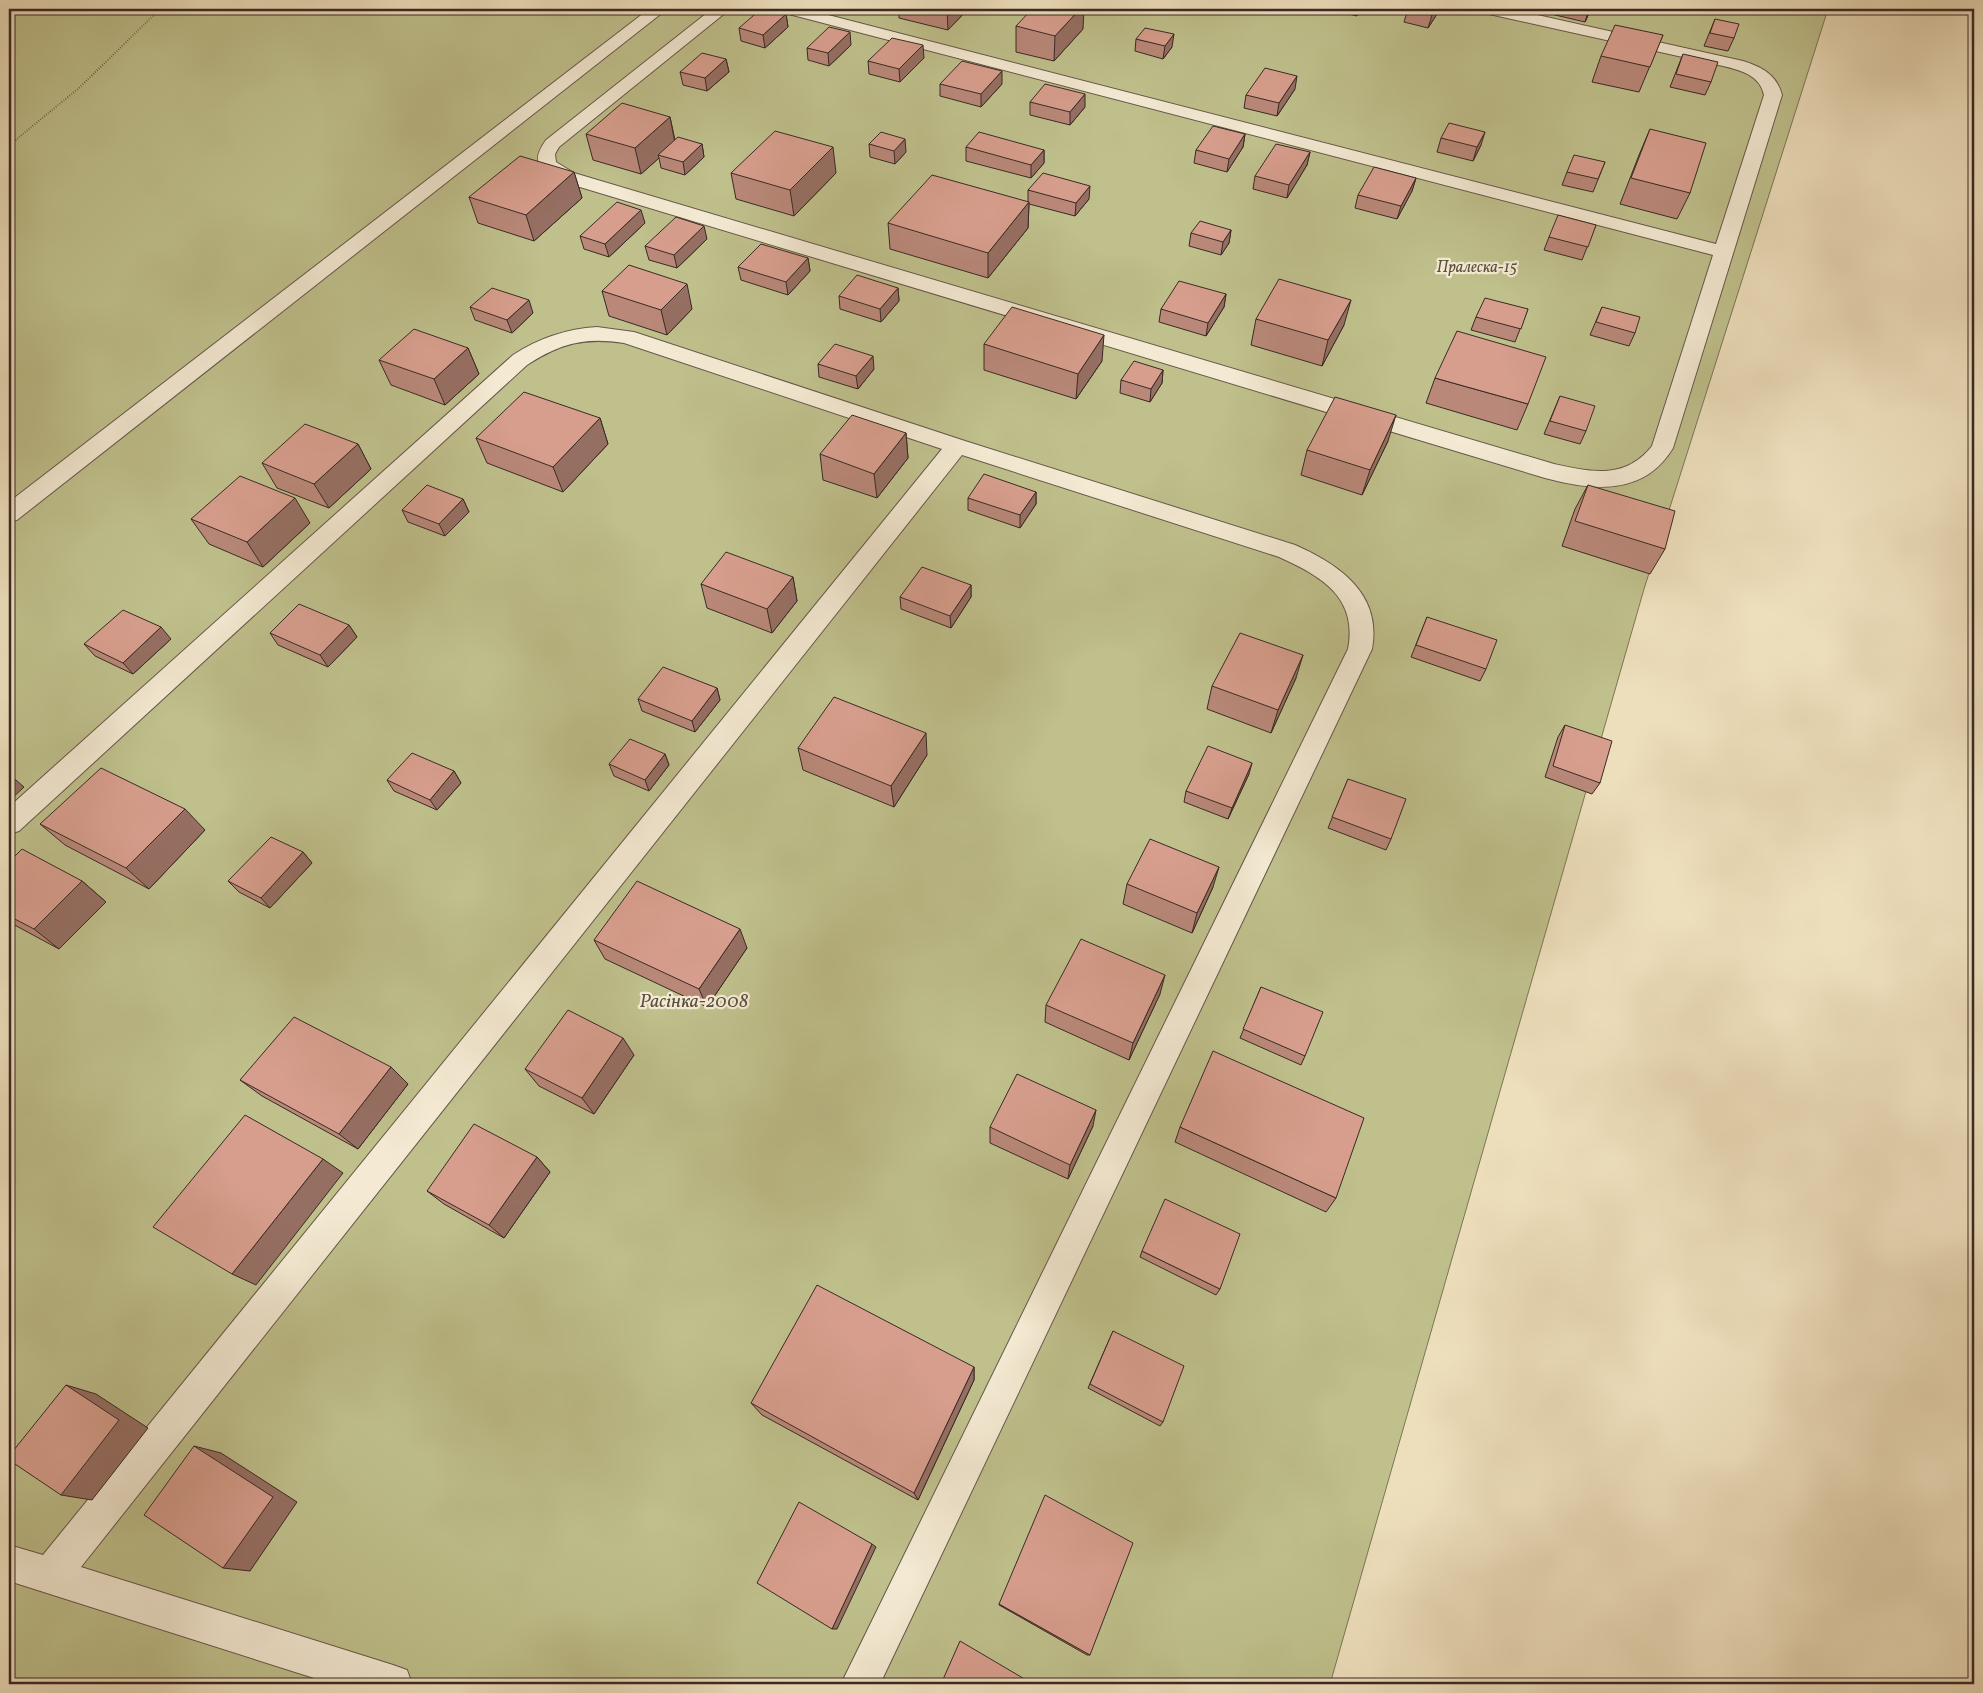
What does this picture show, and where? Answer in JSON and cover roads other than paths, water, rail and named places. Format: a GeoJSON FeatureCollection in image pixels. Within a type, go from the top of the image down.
{"type":"FeatureCollection","features":[{"type":"Feature","properties":{"kind":"street"},"geometry":{"type":"LineString","coordinates":[[9,514],[659,9]]}},
{"type":"Feature","properties":{"kind":"street"},"geometry":{"type":"LineString","coordinates":[[722,9],[552,144],[546,154],[547,164],[555,171],[567,177],[1572,476],[1591,480],[1613,480],[1636,473],[1654,460],[1662,448],[1773,94],[1772,88],[1767,80],[1752,70],[1721,60],[1489,9]]}},
{"type":"Feature","properties":{"kind":"street"},"geometry":{"type":"LineString","coordinates":[[787,9],[1724,252]]}},
{"type":"Feature","properties":{"kind":"street"},"geometry":{"type":"LineString","coordinates":[[9,823],[520,360],[539,347],[562,338],[586,333],[606,333],[627,337],[957,446],[1286,551],[1310,561],[1331,575],[1348,591],[1359,611],[1363,630],[1360,649],[860,1684]]}},
{"type":"Feature","properties":{"kind":"street"},"geometry":{"type":"LineString","coordinates":[[51,1575],[957,446]]}},
{"type":"Feature","properties":{"kind":"street"},"geometry":{"type":"LineString","coordinates":[[9,1564],[51,1575],[393,1684]]}},
{"type":"Feature","properties":{"kind":"park label","name":"Пралеска-15"},"geometry":{"type":"Point","coordinates":[1477,266]}},
{"type":"Feature","properties":{"kind":"park label","name":"Расінка-2008"},"geometry":{"type":"Point","coordinates":[694,1000]}}]}
